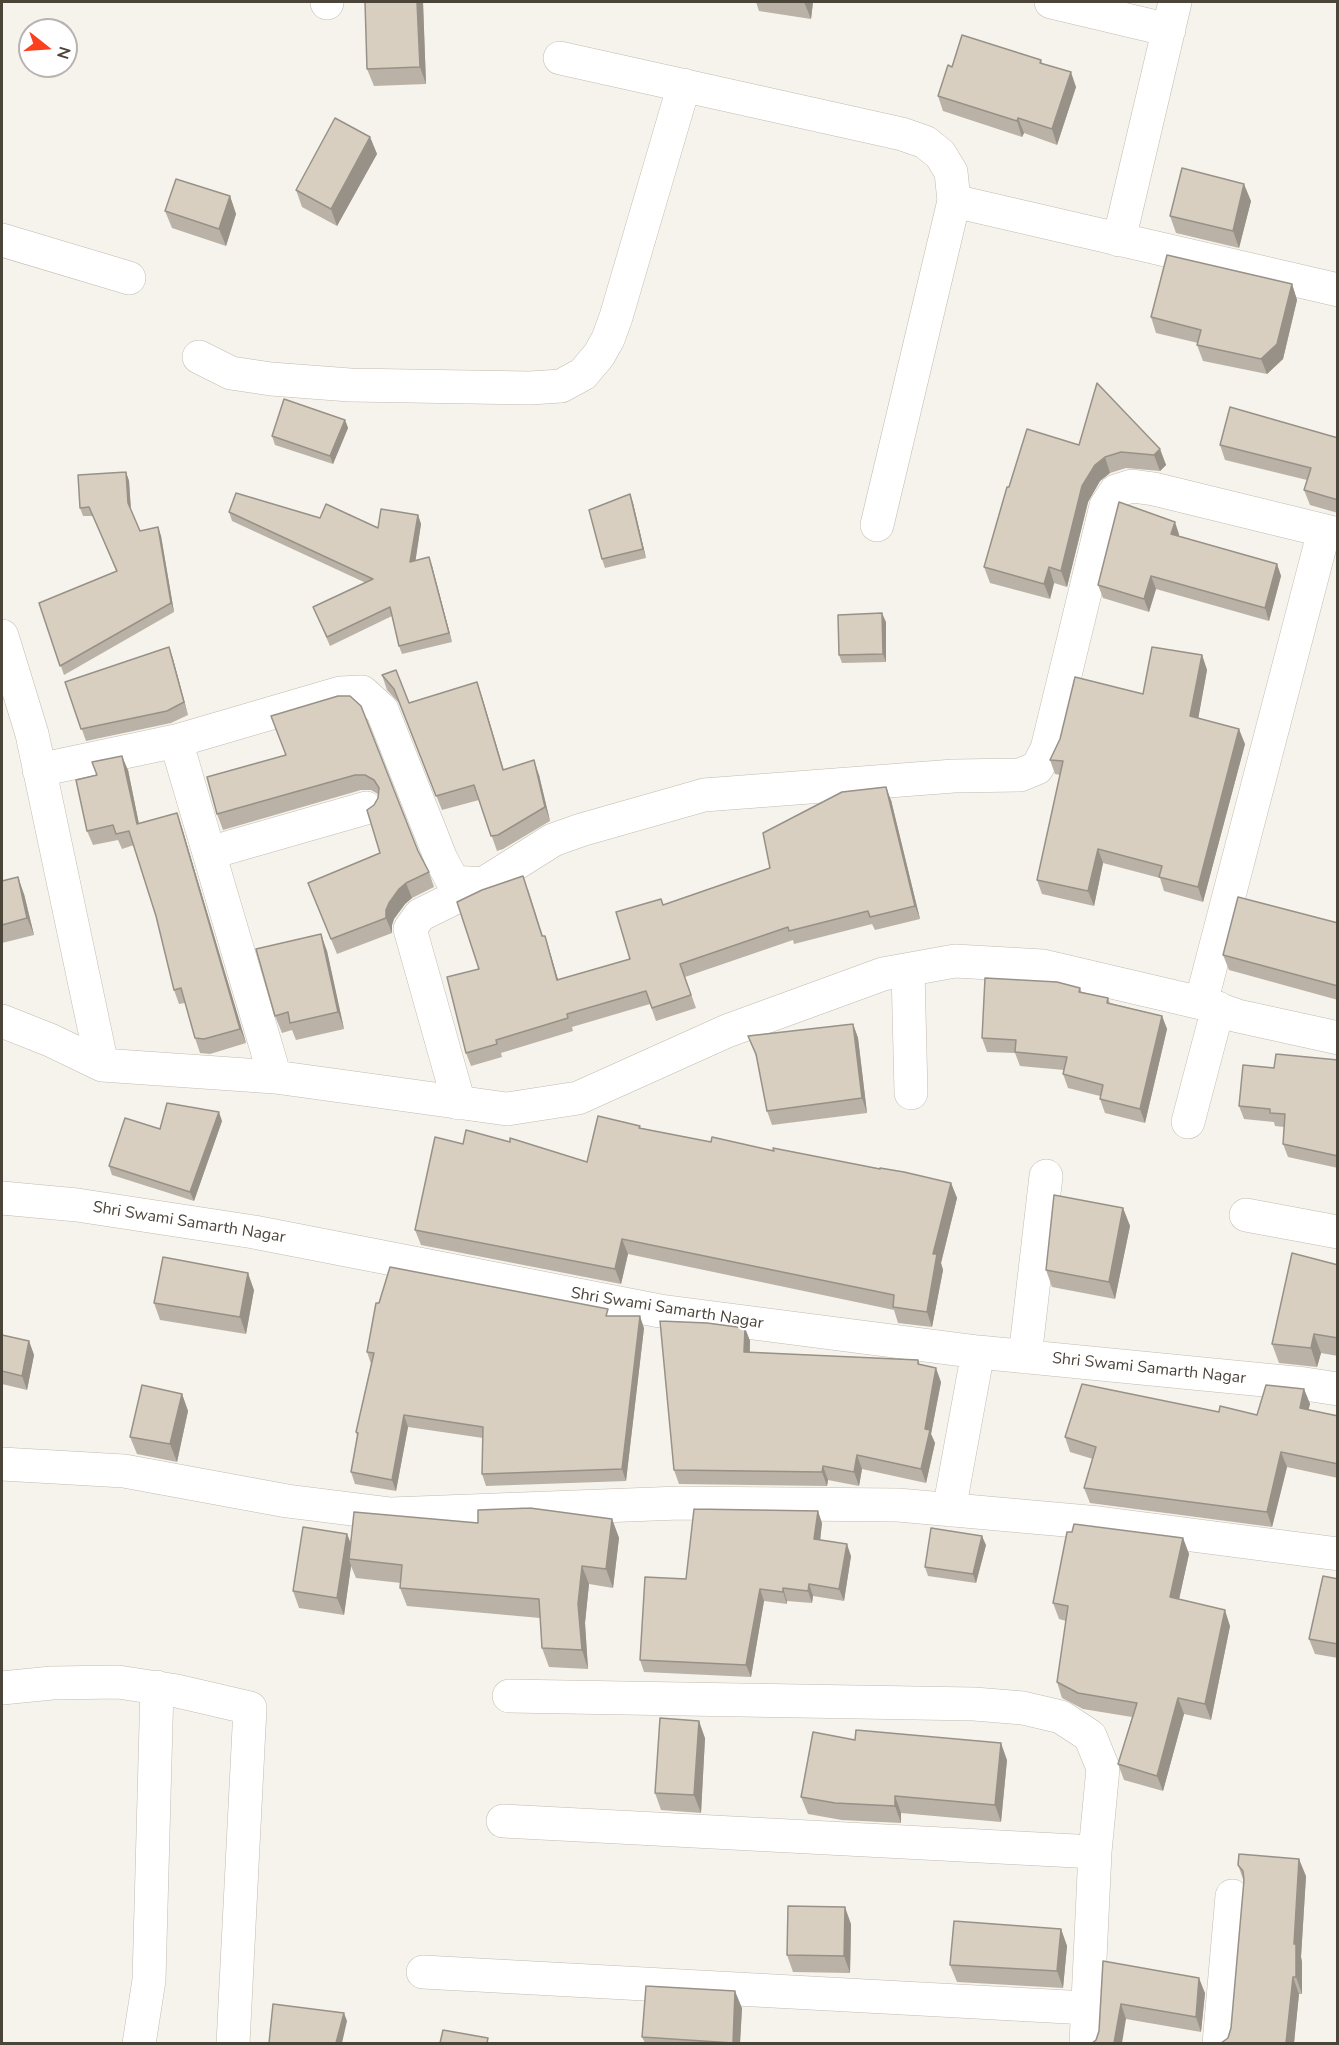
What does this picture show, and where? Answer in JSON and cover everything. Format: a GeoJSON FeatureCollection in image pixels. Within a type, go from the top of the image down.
{"type":"FeatureCollection","features":[{"type":"Feature","properties":{"kind":"street"},"geometry":{"type":"LineString","coordinates":[[1051,2],[1172,16],[1119,240]]}},
{"type":"Feature","properties":{"kind":"street"},"geometry":{"type":"LineString","coordinates":[[560,58],[902,134],[925,142],[940,154],[951,172],[954,201],[877,525]]}},
{"type":"Feature","properties":{"kind":"street"},"geometry":{"type":"LineString","coordinates":[[199,357],[231,373],[271,379],[350,385],[530,388],[561,386],[583,374],[599,355],[616,317],[684,85]]}},
{"type":"Feature","properties":{"kind":"street"},"geometry":{"type":"LineString","coordinates":[[954,201],[1338,290]]}},
{"type":"Feature","properties":{"kind":"street"},"geometry":{"type":"LineString","coordinates":[[2,240],[129,278]]}},
{"type":"Feature","properties":{"kind":"street"},"geometry":{"type":"LineString","coordinates":[[459,1103],[410,929],[420,915],[483,884],[553,840],[704,795],[954,776],[1020,775],[1037,768],[1047,749],[1106,506],[1116,491],[1132,486],[1154,489],[1331,533],[1209,1006],[1188,1122]]}},
{"type":"Feature","properties":{"kind":"street"},"geometry":{"type":"LineString","coordinates":[[2,636],[32,734],[102,1065]]}},
{"type":"Feature","properties":{"kind":"street"},"geometry":{"type":"LineString","coordinates":[[39,770],[176,741],[339,693],[362,692],[382,710],[441,859],[453,882],[483,884]]}},
{"type":"Feature","properties":{"kind":"street"},"geometry":{"type":"LineString","coordinates":[[176,741],[275,1077]]}},
{"type":"Feature","properties":{"kind":"street"},"geometry":{"type":"LineString","coordinates":[[209,853],[366,808]]}},
{"type":"Feature","properties":{"kind":"street"},"geometry":{"type":"LineString","coordinates":[[2,1021],[50,1040],[102,1065],[275,1077],[507,1109],[578,1098],[727,1031],[884,974],[955,961],[1043,966],[1209,1006],[1238,1016],[1338,1038]]}},
{"type":"Feature","properties":{"kind":"street"},"geometry":{"type":"LineString","coordinates":[[908,970],[911,1093]]}},
{"type":"Feature","properties":{"kind":"street"},"geometry":{"type":"LineString","coordinates":[[1025,1357],[1046,1176]]}},
{"type":"Feature","properties":{"kind":"street","name":"Shri Swami Samarth Nagar"},"geometry":{"type":"LineString","coordinates":[[2,1198],[77,1205],[254,1232],[660,1311],[978,1352],[1338,1389]]}},
{"type":"Feature","properties":{"kind":"street"},"geometry":{"type":"LineString","coordinates":[[1246,1215],[1338,1232]]}},
{"type":"Feature","properties":{"kind":"street"},"geometry":{"type":"LineString","coordinates":[[950,1510],[978,1352]]}},
{"type":"Feature","properties":{"kind":"street"},"geometry":{"type":"LineString","coordinates":[[2,1464],[124,1471],[287,1500],[391,1514],[680,1503],[898,1505],[1099,1522],[1338,1554]]}},
{"type":"Feature","properties":{"kind":"street"},"geometry":{"type":"LineString","coordinates":[[2,1688],[52,1683],[118,1682],[250,1708],[233,2043]]}},
{"type":"Feature","properties":{"kind":"street"},"geometry":{"type":"LineString","coordinates":[[139,2043],[149,1980],[157,1688]]}},
{"type":"Feature","properties":{"kind":"street"},"geometry":{"type":"LineString","coordinates":[[509,1696],[974,1704],[1023,1708],[1061,1717],[1090,1736],[1103,1768],[1095,1852],[1086,2043]]}},
{"type":"Feature","properties":{"kind":"street"},"geometry":{"type":"LineString","coordinates":[[503,1821],[1095,1852]]}},
{"type":"Feature","properties":{"kind":"street"},"geometry":{"type":"LineString","coordinates":[[1219,2043],[1232,1896]]}},
{"type":"Feature","properties":{"kind":"street"},"geometry":{"type":"LineString","coordinates":[[423,1972],[1087,2008]]}},
{"type":"Feature","properties":{"kind":"building"},"geometry":{"type":"Polygon","coordinates":[[[365,2],[417,2],[420,67],[367,69],[365,2]]]}},
{"type":"Feature","properties":{"kind":"building"},"geometry":{"type":"Polygon","coordinates":[[[962,35],[1071,72],[1052,129],[1018,118],[1017,121],[938,96],[948,65],[952,67],[962,35]]]}},
{"type":"Feature","properties":{"kind":"building"},"geometry":{"type":"Polygon","coordinates":[[[335,118],[370,137],[331,209],[296,190],[335,118]]]}},
{"type":"Feature","properties":{"kind":"building"},"geometry":{"type":"Polygon","coordinates":[[[1182,168],[1244,184],[1233,231],[1170,216],[1182,168]]]}},
{"type":"Feature","properties":{"kind":"building"},"geometry":{"type":"Polygon","coordinates":[[[176,179],[230,196],[219,229],[165,211],[176,179]]]}},
{"type":"Feature","properties":{"kind":"building"},"geometry":{"type":"Polygon","coordinates":[[[1167,255],[1292,284],[1277,344],[1261,359],[1197,345],[1201,330],[1151,317],[1167,255]]]}},
{"type":"Feature","properties":{"kind":"building"},"geometry":{"type":"Polygon","coordinates":[[[1097,383],[1160,449],[1154,455],[1121,452],[1105,457],[1095,465],[1082,486],[1061,571],[1049,567],[1044,584],[984,567],[1007,487],[1009,487],[1027,429],[1079,445],[1097,383]]]}},
{"type":"Feature","properties":{"kind":"building"},"geometry":{"type":"Polygon","coordinates":[[[284,399],[345,420],[330,456],[272,436],[284,399]]]}},
{"type":"Feature","properties":{"kind":"building"},"geometry":{"type":"Polygon","coordinates":[[[1230,407],[1338,438],[1338,500],[1304,490],[1311,468],[1220,445],[1230,407]]]}},
{"type":"Feature","properties":{"kind":"building"},"geometry":{"type":"Polygon","coordinates":[[[126,472],[128,503],[140,531],[158,527],[171,603],[60,666],[39,603],[117,571],[89,507],[80,508],[78,475],[126,472]]]}},
{"type":"Feature","properties":{"kind":"building"},"geometry":{"type":"Polygon","coordinates":[[[236,493],[320,518],[326,504],[378,528],[381,509],[418,515],[410,562],[429,557],[449,633],[399,646],[390,607],[327,637],[313,607],[373,579],[229,512],[236,493]]]}},
{"type":"Feature","properties":{"kind":"building"},"geometry":{"type":"Polygon","coordinates":[[[630,494],[643,549],[602,559],[589,510],[630,494]]]}},
{"type":"Feature","properties":{"kind":"building"},"geometry":{"type":"Polygon","coordinates":[[[1119,502],[1175,522],[1171,534],[1277,564],[1265,608],[1151,576],[1144,599],[1098,585],[1119,502]]]}},
{"type":"Feature","properties":{"kind":"building"},"geometry":{"type":"Polygon","coordinates":[[[882,613],[883,654],[839,655],[838,615],[882,613]]]}},
{"type":"Feature","properties":{"kind":"building"},"geometry":{"type":"Polygon","coordinates":[[[169,647],[184,702],[167,711],[81,729],[65,682],[169,647]]]}},
{"type":"Feature","properties":{"kind":"building"},"geometry":{"type":"Polygon","coordinates":[[[1152,647],[1202,655],[1190,716],[1239,729],[1198,887],[1159,877],[1162,866],[1098,849],[1088,891],[1037,880],[1063,761],[1050,760],[1060,739],[1075,677],[1143,694],[1152,647]]]}},
{"type":"Feature","properties":{"kind":"building"},"geometry":{"type":"Polygon","coordinates":[[[396,670],[409,703],[477,682],[503,770],[534,760],[545,807],[498,835],[491,836],[474,785],[436,796],[394,689],[382,675],[396,670]]]}},
{"type":"Feature","properties":{"kind":"building"},"geometry":{"type":"Polygon","coordinates":[[[338,696],[350,696],[361,706],[418,851],[429,872],[399,889],[389,903],[386,918],[331,939],[308,883],[380,853],[367,810],[378,798],[379,788],[374,780],[365,775],[355,775],[217,814],[207,777],[286,755],[271,716],[338,696]]]}},
{"type":"Feature","properties":{"kind":"building"},"geometry":{"type":"Polygon","coordinates":[[[122,756],[137,824],[177,813],[240,1029],[204,1039],[195,1038],[181,988],[174,990],[156,916],[129,831],[116,834],[113,825],[87,831],[76,780],[97,775],[92,762],[122,756]]]}},
{"type":"Feature","properties":{"kind":"building"},"geometry":{"type":"Polygon","coordinates":[[[886,787],[915,906],[870,917],[868,911],[789,931],[788,927],[680,964],[691,995],[652,1008],[646,991],[567,1014],[568,1018],[496,1040],[497,1044],[466,1053],[447,977],[479,969],[457,902],[482,890],[523,876],[542,936],[545,936],[557,980],[630,959],[616,912],[661,899],[663,905],[770,868],[763,833],[842,792],[886,787]]]}},
{"type":"Feature","properties":{"kind":"building"},"geometry":{"type":"Polygon","coordinates":[[[18,877],[27,918],[2,925],[2,881],[18,877]]]}},
{"type":"Feature","properties":{"kind":"building"},"geometry":{"type":"Polygon","coordinates":[[[1238,897],[1338,923],[1338,986],[1223,955],[1238,897]]]}},
{"type":"Feature","properties":{"kind":"building"},"geometry":{"type":"Polygon","coordinates":[[[321,934],[338,1012],[290,1023],[288,1012],[275,1016],[256,949],[321,934]]]}},
{"type":"Feature","properties":{"kind":"building"},"geometry":{"type":"Polygon","coordinates":[[[985,978],[1057,982],[1080,988],[1079,992],[1108,998],[1107,1003],[1162,1016],[1140,1109],[1100,1099],[1103,1085],[1063,1074],[1067,1057],[1015,1052],[1016,1040],[982,1038],[985,978]]]}},
{"type":"Feature","properties":{"kind":"building"},"geometry":{"type":"Polygon","coordinates":[[[853,1024],[862,1098],[767,1111],[756,1054],[748,1036],[853,1024]]]}},
{"type":"Feature","properties":{"kind":"building"},"geometry":{"type":"Polygon","coordinates":[[[1276,1054],[1338,1060],[1338,1156],[1283,1144],[1285,1114],[1270,1113],[1270,1109],[1239,1106],[1243,1065],[1274,1068],[1276,1054]]]}},
{"type":"Feature","properties":{"kind":"building"},"geometry":{"type":"Polygon","coordinates":[[[167,1103],[219,1112],[190,1192],[109,1166],[125,1118],[160,1129],[167,1103]]]}},
{"type":"Feature","properties":{"kind":"building"},"geometry":{"type":"Polygon","coordinates":[[[598,1116],[640,1126],[639,1128],[711,1142],[712,1137],[774,1151],[773,1148],[951,1183],[933,1254],[937,1254],[927,1312],[893,1307],[894,1295],[622,1239],[615,1269],[415,1230],[435,1137],[463,1144],[466,1130],[510,1142],[510,1138],[587,1162],[598,1116]]]}},
{"type":"Feature","properties":{"kind":"building"},"geometry":{"type":"Polygon","coordinates":[[[1054,1195],[1123,1208],[1109,1282],[1046,1270],[1054,1195]]]}},
{"type":"Feature","properties":{"kind":"building"},"geometry":{"type":"Polygon","coordinates":[[[1292,1253],[1338,1265],[1338,1338],[1314,1334],[1311,1348],[1272,1344],[1292,1253]]]}},
{"type":"Feature","properties":{"kind":"building"},"geometry":{"type":"Polygon","coordinates":[[[163,1257],[248,1273],[240,1317],[154,1303],[163,1257]]]}},
{"type":"Feature","properties":{"kind":"building"},"geometry":{"type":"Polygon","coordinates":[[[390,1267],[608,1309],[606,1316],[640,1316],[622,1469],[482,1474],[483,1427],[404,1415],[392,1480],[351,1472],[358,1433],[356,1432],[374,1353],[367,1352],[376,1303],[379,1303],[390,1267]]]}},
{"type":"Feature","properties":{"kind":"building"},"geometry":{"type":"Polygon","coordinates":[[[660,1321],[707,1323],[745,1328],[744,1352],[918,1360],[918,1364],[936,1368],[925,1429],[930,1430],[921,1469],[857,1455],[854,1472],[823,1466],[822,1472],[674,1470],[660,1321]]]}},
{"type":"Feature","properties":{"kind":"building"},"geometry":{"type":"Polygon","coordinates":[[[2,1335],[29,1341],[22,1376],[2,1371],[2,1335]]]}},
{"type":"Feature","properties":{"kind":"building"},"geometry":{"type":"Polygon","coordinates":[[[1082,1384],[1219,1412],[1220,1406],[1257,1415],[1266,1385],[1304,1389],[1300,1408],[1338,1416],[1338,1464],[1281,1452],[1267,1512],[1084,1488],[1096,1447],[1065,1437],[1082,1384]]]}},
{"type":"Feature","properties":{"kind":"building"},"geometry":{"type":"Polygon","coordinates":[[[142,1385],[182,1394],[170,1444],[130,1437],[142,1385]]]}},
{"type":"Feature","properties":{"kind":"building"},"geometry":{"type":"Polygon","coordinates":[[[530,1508],[612,1519],[606,1569],[582,1566],[578,1604],[582,1650],[542,1648],[539,1599],[400,1588],[402,1565],[349,1559],[354,1512],[478,1523],[478,1510],[530,1508]]]}},
{"type":"Feature","properties":{"kind":"building"},"geometry":{"type":"Polygon","coordinates":[[[694,1509],[818,1511],[814,1539],[847,1544],[839,1589],[809,1584],[808,1591],[783,1588],[783,1592],[760,1589],[746,1665],[640,1660],[645,1577],[686,1579],[694,1509]]]}},
{"type":"Feature","properties":{"kind":"building"},"geometry":{"type":"Polygon","coordinates":[[[1074,1524],[1183,1538],[1170,1597],[1225,1610],[1205,1704],[1178,1698],[1157,1776],[1118,1764],[1137,1703],[1078,1693],[1057,1682],[1068,1606],[1053,1603],[1067,1532],[1072,1532],[1074,1524]]]}},
{"type":"Feature","properties":{"kind":"building"},"geometry":{"type":"Polygon","coordinates":[[[303,1527],[347,1534],[337,1598],[293,1591],[303,1527]]]}},
{"type":"Feature","properties":{"kind":"building"},"geometry":{"type":"Polygon","coordinates":[[[931,1528],[982,1536],[973,1574],[925,1567],[931,1528]]]}},
{"type":"Feature","properties":{"kind":"building"},"geometry":{"type":"Polygon","coordinates":[[[1323,1576],[1338,1579],[1338,1644],[1309,1639],[1323,1576]]]}},
{"type":"Feature","properties":{"kind":"building"},"geometry":{"type":"Polygon","coordinates":[[[660,1718],[699,1721],[694,1795],[655,1793],[660,1718]]]}},
{"type":"Feature","properties":{"kind":"building"},"geometry":{"type":"Polygon","coordinates":[[[856,1730],[1001,1743],[995,1805],[895,1796],[895,1806],[835,1803],[801,1797],[813,1732],[855,1740],[856,1730]]]}},
{"type":"Feature","properties":{"kind":"building"},"geometry":{"type":"Polygon","coordinates":[[[1239,1854],[1299,1859],[1294,1944],[1296,1944],[1296,1977],[1293,1977],[1286,2043],[1221,2043],[1228,2038],[1231,2028],[1244,1880],[1243,1871],[1238,1865],[1239,1854]]]}},
{"type":"Feature","properties":{"kind":"building"},"geometry":{"type":"Polygon","coordinates":[[[788,1906],[845,1907],[844,1956],[787,1955],[788,1906]]]}},
{"type":"Feature","properties":{"kind":"building"},"geometry":{"type":"Polygon","coordinates":[[[954,1921],[1061,1929],[1057,1971],[950,1965],[954,1921]]]}},
{"type":"Feature","properties":{"kind":"building"},"geometry":{"type":"Polygon","coordinates":[[[1103,1961],[1199,1978],[1196,2017],[1121,2004],[1114,2043],[1092,2043],[1096,2040],[1099,2031],[1103,1961]]]}},
{"type":"Feature","properties":{"kind":"building"},"geometry":{"type":"Polygon","coordinates":[[[646,1986],[735,1991],[733,2043],[642,2037],[646,1986]]]}},
{"type":"Feature","properties":{"kind":"building"},"geometry":{"type":"Polygon","coordinates":[[[273,2004],[344,2013],[336,2043],[269,2043],[273,2004]]]}},
{"type":"Feature","properties":{"kind":"building"},"geometry":{"type":"Polygon","coordinates":[[[443,2030],[488,2038],[487,2043],[440,2043],[443,2030]]]}}]}
